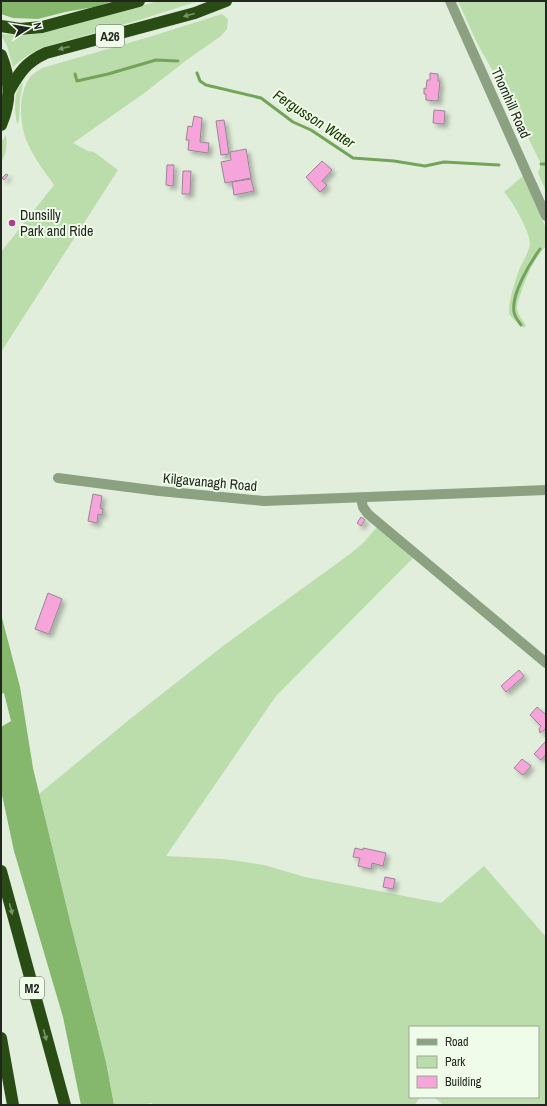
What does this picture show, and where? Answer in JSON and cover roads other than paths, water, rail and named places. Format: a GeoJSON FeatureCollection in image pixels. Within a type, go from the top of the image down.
{"type":"FeatureCollection","features":[{"type":"Feature","properties":{"kind":"highway","name":"A26"},"geometry":{"type":"LineString","coordinates":[[1,26],[20,29],[42,27],[139,1]]}},
{"type":"Feature","properties":{"kind":"highway","name":"A26"},"geometry":{"type":"LineString","coordinates":[[9,91],[26,65],[38,56],[195,13],[226,1]]}},
{"type":"Feature","properties":{"kind":"highway","name":"A26"},"geometry":{"type":"LineString","coordinates":[[1,55],[7,72],[9,91],[7,109],[1,126]]}},
{"type":"Feature","properties":{"kind":"highway","name":"M2"},"geometry":{"type":"LineString","coordinates":[[1,871],[65,1105]]}},
{"type":"Feature","properties":{"kind":"highway"},"geometry":{"type":"LineString","coordinates":[[1,1038],[13,1105]]}},
{"type":"Feature","properties":{"kind":"street","name":"Thornhill Road"},"geometry":{"type":"LineString","coordinates":[[450,1],[546,216]]}},
{"type":"Feature","properties":{"kind":"street","name":"Kilgavanagh Road"},"geometry":{"type":"LineString","coordinates":[[58,478],[152,490],[264,501],[546,490]]}},
{"type":"Feature","properties":{"kind":"street"},"geometry":{"type":"LineString","coordinates":[[361,498],[363,507],[368,514],[546,663]]}},
{"type":"Feature","properties":{"kind":"waterway","name":"Fergusson Water"},"geometry":{"type":"LineString","coordinates":[[75,74],[77,81],[156,60],[178,61]]}},
{"type":"Feature","properties":{"kind":"waterway","name":"Fergusson Water"},"geometry":{"type":"LineString","coordinates":[[197,73],[200,81],[206,85],[261,98],[293,122],[311,130],[353,158],[394,161],[425,166],[444,162],[499,165]]}},
{"type":"Feature","properties":{"kind":"waterway","name":"Fergusson Water"},"geometry":{"type":"LineString","coordinates":[[541,164],[546,164]]}},
{"type":"Feature","properties":{"kind":"waterway"},"geometry":{"type":"LineString","coordinates":[[521,325],[514,312],[515,297],[522,279],[540,249]]}},
{"type":"Feature","properties":{"kind":"place","name":"Dunsilly Park and Ride"},"geometry":{"type":"Point","coordinates":[12,223]}}]}
